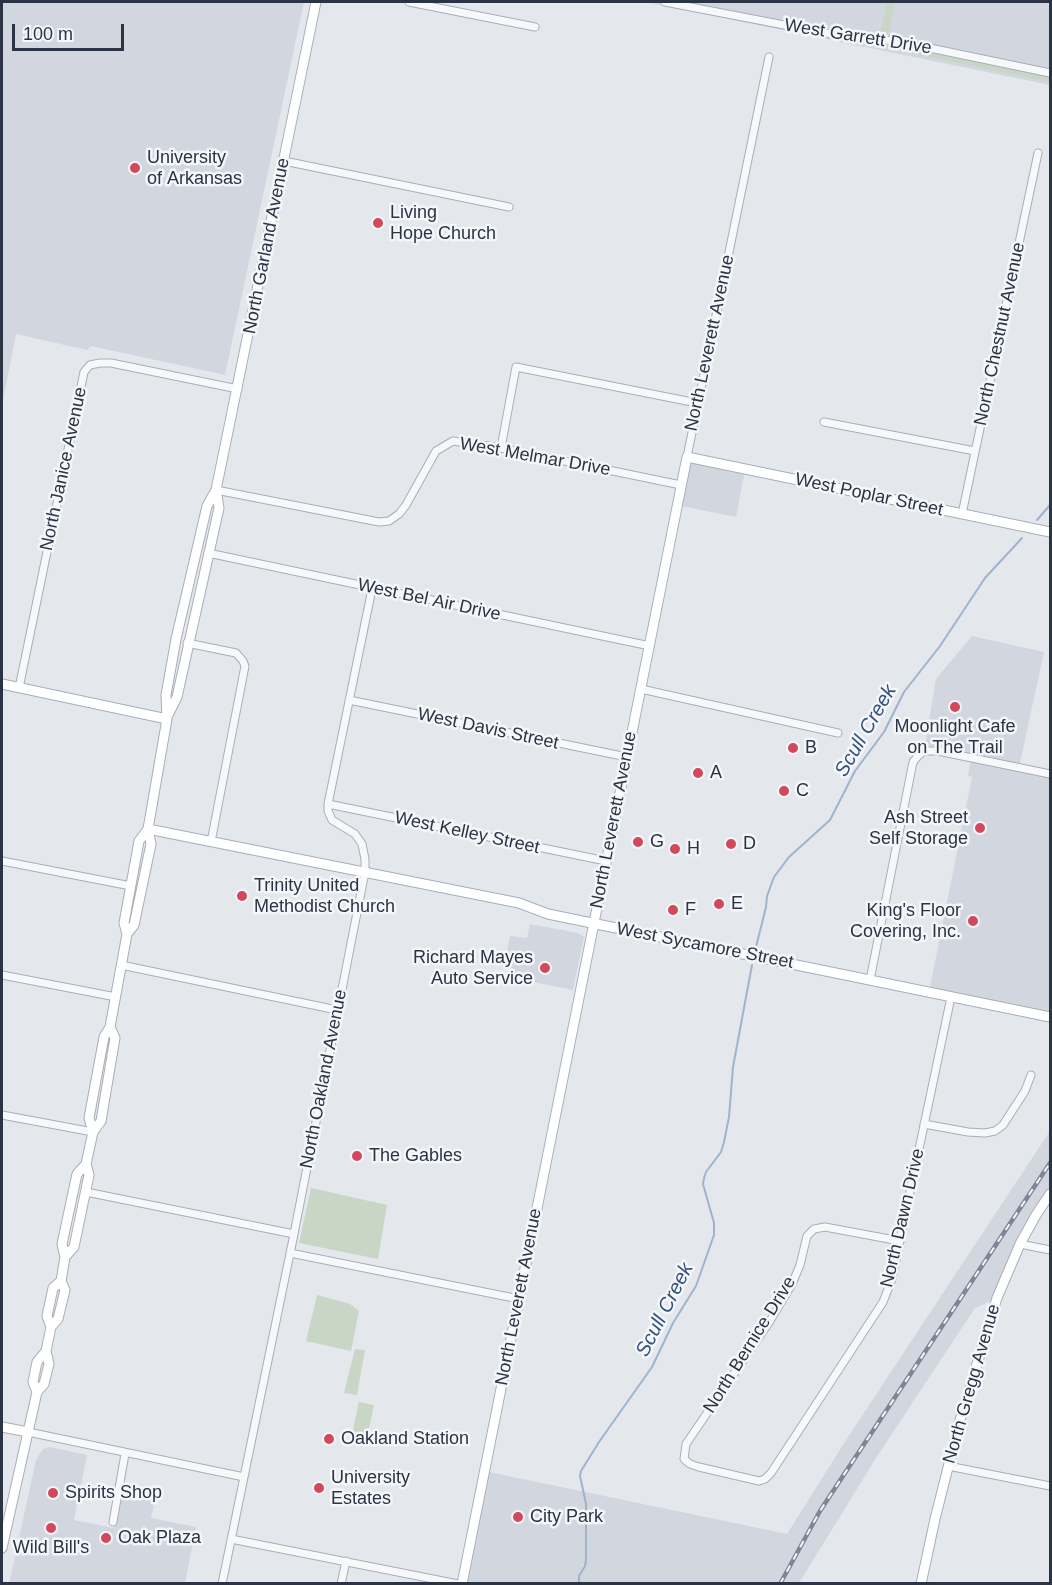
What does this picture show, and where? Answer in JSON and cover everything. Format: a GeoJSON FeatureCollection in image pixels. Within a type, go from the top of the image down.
{"type":"FeatureCollection","features":[{"type":"Feature","properties":{"kind":"street","name":"North Garland Avenue"},"geometry":{"type":"LineString","coordinates":[[127,934],[134,926],[151,844],[148,829],[176,639],[207,506],[216,490],[316,2]]}},
{"type":"Feature","properties":{"kind":"street"},"geometry":{"type":"LineString","coordinates":[[409,2],[535,27]]}},
{"type":"Feature","properties":{"kind":"street","name":"West Garrett Drive"},"geometry":{"type":"LineString","coordinates":[[665,2],[857,39],[870,38],[902,42],[1050,73]]}},
{"type":"Feature","properties":{"kind":"street","name":"North Leverett Avenue"},"geometry":{"type":"LineString","coordinates":[[460,1584],[681,485],[770,57]]}},
{"type":"Feature","properties":{"kind":"street","name":"North Chestnut Avenue"},"geometry":{"type":"LineString","coordinates":[[962,514],[1038,153]]}},
{"type":"Feature","properties":{"kind":"street"},"geometry":{"type":"LineString","coordinates":[[284,161],[509,207]]}},
{"type":"Feature","properties":{"kind":"street","name":"North Janice Avenue"},"geometry":{"type":"LineString","coordinates":[[19,688],[84,372],[90,365],[111,363],[238,389]]}},
{"type":"Feature","properties":{"kind":"street"},"geometry":{"type":"LineString","coordinates":[[501,448],[516,367],[698,403]]}},
{"type":"Feature","properties":{"kind":"street"},"geometry":{"type":"LineString","coordinates":[[824,422],[975,451]]}},
{"type":"Feature","properties":{"kind":"street","name":"West Melmar Drive"},"geometry":{"type":"LineString","coordinates":[[216,490],[379,522],[389,521],[406,505],[436,451],[453,441],[501,448],[681,485]]}},
{"type":"Feature","properties":{"kind":"street","name":"West Poplar Street"},"geometry":{"type":"LineString","coordinates":[[687,457],[1050,532]]}},
{"type":"Feature","properties":{"kind":"street","name":"North Garland Avenue"},"geometry":{"type":"LineString","coordinates":[[166,719],[177,697],[187,643],[219,508],[216,490]]}},
{"type":"Feature","properties":{"kind":"street","name":"West Bel Air Drive"},"geometry":{"type":"LineString","coordinates":[[208,553],[650,646]]}},
{"type":"Feature","properties":{"kind":"street"},"geometry":{"type":"LineString","coordinates":[[328,804],[372,589]]}},
{"type":"Feature","properties":{"kind":"street"},"geometry":{"type":"LineString","coordinates":[[187,643],[236,653],[245,666],[211,842]]}},
{"type":"Feature","properties":{"kind":"street"},"geometry":{"type":"LineString","coordinates":[[2,684],[166,719]]}},
{"type":"Feature","properties":{"kind":"street"},"geometry":{"type":"LineString","coordinates":[[641,689],[838,733]]}},
{"type":"Feature","properties":{"kind":"street","name":"West Davis Street"},"geometry":{"type":"LineString","coordinates":[[349,700],[627,757]]}},
{"type":"Feature","properties":{"kind":"street"},"geometry":{"type":"LineString","coordinates":[[870,980],[913,762],[924,751],[938,750],[1050,774]]}},
{"type":"Feature","properties":{"kind":"street","name":"West Kelley Street"},"geometry":{"type":"LineString","coordinates":[[328,804],[606,861]]}},
{"type":"Feature","properties":{"kind":"street","name":"North Oakland Avenue"},"geometry":{"type":"LineString","coordinates":[[222,1584],[365,872],[362,844],[355,834],[332,820],[328,804]]}},
{"type":"Feature","properties":{"kind":"street","name":"North Garland Avenue"},"geometry":{"type":"LineString","coordinates":[[65,1257],[74,1247],[86,1192],[89,1175],[86,1164],[93,1132],[89,1118],[104,1037],[110,1027],[116,997],[127,934],[124,924],[139,841],[148,829]]}},
{"type":"Feature","properties":{"kind":"street","name":"West Sycamore Street"},"geometry":{"type":"LineString","coordinates":[[148,829],[519,903],[548,914],[1050,1017]]}},
{"type":"Feature","properties":{"kind":"street"},"geometry":{"type":"LineString","coordinates":[[2,861],[130,886]]}},
{"type":"Feature","properties":{"kind":"street"},"geometry":{"type":"LineString","coordinates":[[121,965],[337,1010]]}},
{"type":"Feature","properties":{"kind":"street"},"geometry":{"type":"LineString","coordinates":[[2,975],[116,997]]}},
{"type":"Feature","properties":{"kind":"street","name":"North Dawn Drive"},"geometry":{"type":"LineString","coordinates":[[765,1479],[883,1302],[892,1279],[951,997]]}},
{"type":"Feature","properties":{"kind":"street"},"geometry":{"type":"LineString","coordinates":[[924,1124],[968,1132],[995,1131],[1003,1125],[1025,1091],[1031,1075]]}},
{"type":"Feature","properties":{"kind":"street"},"geometry":{"type":"LineString","coordinates":[[2,1115],[93,1132]]}},
{"type":"Feature","properties":{"kind":"street","name":"North Garland Avenue"},"geometry":{"type":"LineString","coordinates":[[2,1548],[37,1392],[44,1384],[48,1364],[46,1351],[51,1327],[47,1316],[53,1288],[61,1281],[65,1257],[62,1244],[77,1174],[86,1164]]}},
{"type":"Feature","properties":{"kind":"street"},"geometry":{"type":"LineString","coordinates":[[86,1192],[294,1234]]}},
{"type":"Feature","properties":{"kind":"street","name":"North Gregg Avenue"},"geometry":{"type":"LineString","coordinates":[[921,1584],[948,1466],[997,1298],[1020,1244],[1050,1194]]}},
{"type":"Feature","properties":{"kind":"street","name":"North Bernice Drive"},"geometry":{"type":"LineString","coordinates":[[765,1479],[759,1481],[690,1464],[684,1459],[686,1444],[770,1321],[792,1284],[800,1265],[807,1236],[814,1229],[825,1227],[900,1241]]}},
{"type":"Feature","properties":{"kind":"street"},"geometry":{"type":"LineString","coordinates":[[1020,1244],[1050,1250]]}},
{"type":"Feature","properties":{"kind":"street"},"geometry":{"type":"LineString","coordinates":[[290,1253],[519,1299]]}},
{"type":"Feature","properties":{"kind":"street"},"geometry":{"type":"LineString","coordinates":[[2,1427],[244,1477]]}},
{"type":"Feature","properties":{"kind":"street"},"geometry":{"type":"LineString","coordinates":[[113,1522],[125,1454]]}},
{"type":"Feature","properties":{"kind":"street"},"geometry":{"type":"LineString","coordinates":[[948,1466],[1050,1486]]}},
{"type":"Feature","properties":{"kind":"street"},"geometry":{"type":"LineString","coordinates":[[231,1539],[460,1584]]}},
{"type":"Feature","properties":{"kind":"street"},"geometry":{"type":"LineString","coordinates":[[341,1584],[346,1561]]}},
{"type":"Feature","properties":{"kind":"shaded area","name":"University of Arkansas"},"geometry":{"type":"Polygon","coordinates":[[[2,2],[304,2],[225,375],[91,346],[87,350],[16,334],[2,405],[2,2]]]}},
{"type":"Feature","properties":{"kind":"shaded area"},"geometry":{"type":"Polygon","coordinates":[[[646,2],[1050,2],[1050,85],[646,2]]]}},
{"type":"Feature","properties":{"kind":"shaded area"},"geometry":{"type":"Polygon","coordinates":[[[687,457],[745,470],[736,517],[677,505],[687,457]]]}},
{"type":"Feature","properties":{"kind":"shaded area"},"geometry":{"type":"Polygon","coordinates":[[[972,636],[1044,652],[1019,767],[1050,774],[1050,1017],[929,992],[972,777],[968,776],[971,758],[924,751],[936,679],[972,636]]]}},
{"type":"Feature","properties":{"kind":"shaded area"},"geometry":{"type":"Polygon","coordinates":[[[530,924],[578,933],[584,937],[573,990],[509,977],[513,958],[506,957],[510,936],[527,938],[530,924]]]}},
{"type":"Feature","properties":{"kind":"shaded area"},"geometry":{"type":"Polygon","coordinates":[[[1050,1131],[1050,1194],[997,1298],[975,1308],[876,1458],[799,1583],[467,1584],[489,1472],[787,1534],[848,1437],[1050,1131]]]}},
{"type":"Feature","properties":{"kind":"shaded area","name":"Oak Plaza"},"geometry":{"type":"Polygon","coordinates":[[[50,1447],[87,1455],[74,1520],[114,1528],[119,1492],[155,1499],[151,1518],[196,1527],[185,1583],[9,1584],[36,1460],[43,1449],[50,1447]]]}},
{"type":"Feature","properties":{"kind":"green space"},"geometry":{"type":"Polygon","coordinates":[[[887,2],[895,2],[888,36],[895,44],[1050,77],[1050,82],[886,48],[881,42],[881,31],[887,2]]]}},
{"type":"Feature","properties":{"kind":"green space"},"geometry":{"type":"Polygon","coordinates":[[[311,1188],[387,1205],[378,1259],[299,1243],[311,1188]]]}},
{"type":"Feature","properties":{"kind":"green space"},"geometry":{"type":"Polygon","coordinates":[[[317,1295],[350,1304],[359,1311],[351,1351],[306,1341],[317,1295]]]}},
{"type":"Feature","properties":{"kind":"green space"},"geometry":{"type":"Polygon","coordinates":[[[355,1349],[365,1350],[357,1395],[344,1393],[355,1349]]]}},
{"type":"Feature","properties":{"kind":"green space"},"geometry":{"type":"Polygon","coordinates":[[[359,1402],[374,1405],[367,1437],[352,1434],[359,1402]]]}},
{"type":"Feature","properties":{"kind":"waterway","name":"Scull Creek"},"geometry":{"type":"LineString","coordinates":[[1037,520],[1050,505]]}},
{"type":"Feature","properties":{"kind":"waterway","name":"Scull Creek"},"geometry":{"type":"LineString","coordinates":[[756,947],[767,896],[774,877],[789,857],[830,820],[855,771],[884,732],[904,692],[940,646],[985,578],[1022,538]]}},
{"type":"Feature","properties":{"kind":"waterway","name":"Scull Creek"},"geometry":{"type":"LineString","coordinates":[[579,1584],[579,1576],[586,1560],[586,1504],[581,1471],[652,1367],[673,1323],[696,1286],[714,1235],[714,1223],[703,1184],[706,1172],[721,1152],[724,1142],[729,1117],[733,1067],[752,965]]}},
{"type":"Feature","properties":{"kind":"railway"},"geometry":{"type":"LineString","coordinates":[[780,1584],[820,1511],[1050,1163]]}},
{"type":"Feature","properties":{"kind":"place","name":"University of Arkansas"},"geometry":{"type":"Point","coordinates":[135,168]}},
{"type":"Feature","properties":{"kind":"place","name":"Living Hope Church"},"geometry":{"type":"Point","coordinates":[378,223]}},
{"type":"Feature","properties":{"kind":"place","name":"Moonlight Cafe on The Trail"},"geometry":{"type":"Point","coordinates":[955,707]}},
{"type":"Feature","properties":{"kind":"place","name":"B"},"geometry":{"type":"Point","coordinates":[793,748]}},
{"type":"Feature","properties":{"kind":"place","name":"A"},"geometry":{"type":"Point","coordinates":[698,773]}},
{"type":"Feature","properties":{"kind":"place","name":"C"},"geometry":{"type":"Point","coordinates":[784,791]}},
{"type":"Feature","properties":{"kind":"place","name":"Ash Street Self Storage"},"geometry":{"type":"Point","coordinates":[980,828]}},
{"type":"Feature","properties":{"kind":"place","name":"G"},"geometry":{"type":"Point","coordinates":[638,842]}},
{"type":"Feature","properties":{"kind":"place","name":"D"},"geometry":{"type":"Point","coordinates":[731,844]}},
{"type":"Feature","properties":{"kind":"place","name":"H"},"geometry":{"type":"Point","coordinates":[675,849]}},
{"type":"Feature","properties":{"kind":"place","name":"Trinity United Methodist Church"},"geometry":{"type":"Point","coordinates":[242,896]}},
{"type":"Feature","properties":{"kind":"place","name":"E"},"geometry":{"type":"Point","coordinates":[719,904]}},
{"type":"Feature","properties":{"kind":"place","name":"F"},"geometry":{"type":"Point","coordinates":[673,910]}},
{"type":"Feature","properties":{"kind":"place","name":"King's Floor Covering, Inc."},"geometry":{"type":"Point","coordinates":[973,921]}},
{"type":"Feature","properties":{"kind":"place","name":"Richard Mayes Auto Service"},"geometry":{"type":"Point","coordinates":[545,968]}},
{"type":"Feature","properties":{"kind":"place","name":"The Gables"},"geometry":{"type":"Point","coordinates":[357,1156]}},
{"type":"Feature","properties":{"kind":"place","name":"Oakland Station"},"geometry":{"type":"Point","coordinates":[329,1439]}},
{"type":"Feature","properties":{"kind":"place","name":"University Estates"},"geometry":{"type":"Point","coordinates":[319,1488]}},
{"type":"Feature","properties":{"kind":"place","name":"Spirits Shop"},"geometry":{"type":"Point","coordinates":[53,1493]}},
{"type":"Feature","properties":{"kind":"place","name":"City Park"},"geometry":{"type":"Point","coordinates":[518,1517]}},
{"type":"Feature","properties":{"kind":"place","name":"Wild Bill's"},"geometry":{"type":"Point","coordinates":[51,1528]}},
{"type":"Feature","properties":{"kind":"place","name":"Oak Plaza"},"geometry":{"type":"Point","coordinates":[106,1538]}}]}
